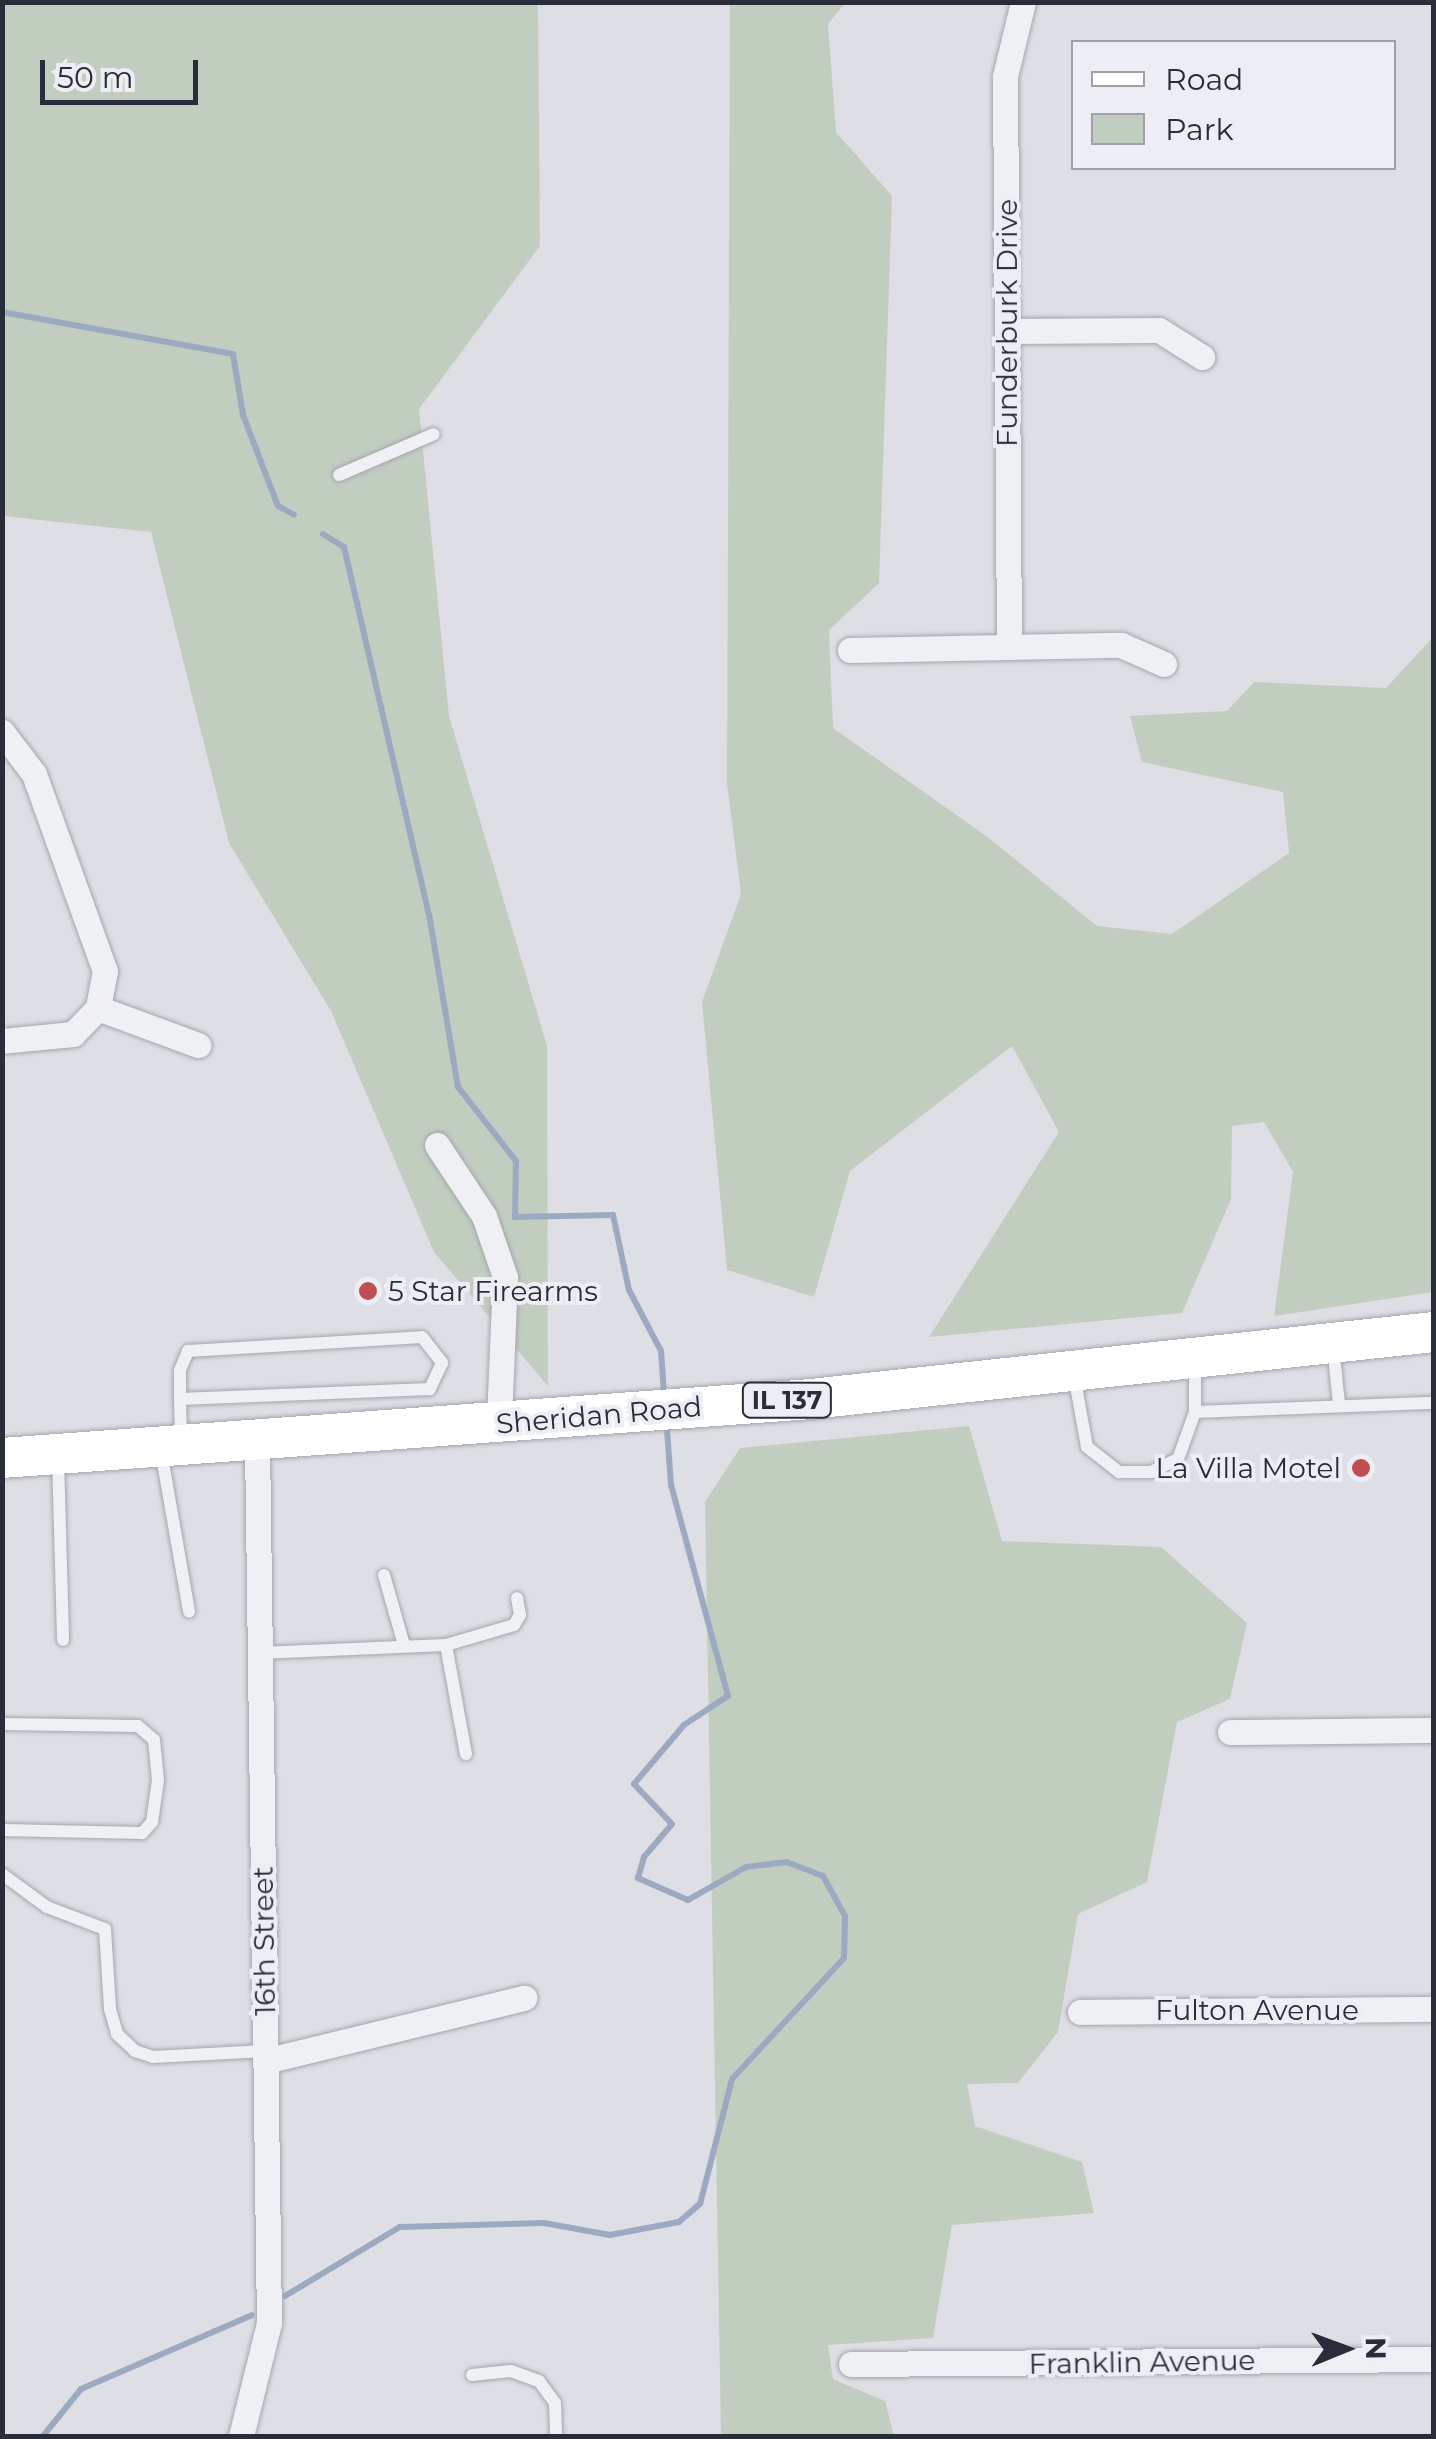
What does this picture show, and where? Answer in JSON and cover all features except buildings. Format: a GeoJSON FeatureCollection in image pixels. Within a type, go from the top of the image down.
{"type":"FeatureCollection","features":[{"type":"Feature","properties":{"kind":"main road","name":"Sheridan Road"},"geometry":{"type":"LineString","coordinates":[[2,1458],[499,1424],[1074,1372],[1434,1332]]}},
{"type":"Feature","properties":{"kind":"street","name":"Funderburk Drive"},"geometry":{"type":"LineString","coordinates":[[1009,647],[1005,76],[1023,2]]}},
{"type":"Feature","properties":{"kind":"street"},"geometry":{"type":"LineString","coordinates":[[1007,331],[1159,330],[1202,356]]}},
{"type":"Feature","properties":{"kind":"street"},"geometry":{"type":"LineString","coordinates":[[850,650],[1121,645],[1164,664]]}},
{"type":"Feature","properties":{"kind":"street"},"geometry":{"type":"LineString","coordinates":[[2,732],[34,774],[105,972],[98,1008],[73,1034],[2,1040]]}},
{"type":"Feature","properties":{"kind":"street"},"geometry":{"type":"LineString","coordinates":[[98,1008],[198,1045]]}},
{"type":"Feature","properties":{"kind":"street"},"geometry":{"type":"LineString","coordinates":[[437,1145],[484,1216],[505,1277],[499,1424]]}},
{"type":"Feature","properties":{"kind":"street","name":"16th Street"},"geometry":{"type":"LineString","coordinates":[[241,2436],[269,2323],[257,1442]]}},
{"type":"Feature","properties":{"kind":"street"},"geometry":{"type":"LineString","coordinates":[[1230,1732],[1434,1730]]}},
{"type":"Feature","properties":{"kind":"street"},"geometry":{"type":"LineString","coordinates":[[265,2056],[524,1998]]}},
{"type":"Feature","properties":{"kind":"street","name":"Fulton Avenue"},"geometry":{"type":"LineString","coordinates":[[1080,2012],[1434,2009]]}},
{"type":"Feature","properties":{"kind":"street","name":"Franklin Avenue"},"geometry":{"type":"LineString","coordinates":[[851,2364],[1434,2359]]}},
{"type":"Feature","properties":{"kind":"lane"},"geometry":{"type":"LineString","coordinates":[[339,475],[434,434]]}},
{"type":"Feature","properties":{"kind":"lane"},"geometry":{"type":"LineString","coordinates":[[180,1399],[430,1389],[442,1363],[422,1337],[188,1351],[180,1370],[180,1399],[171,1448],[189,1612]]}},
{"type":"Feature","properties":{"kind":"lane"},"geometry":{"type":"LineString","coordinates":[[1332,1342],[1339,1404]]}},
{"type":"Feature","properties":{"kind":"lane"},"geometry":{"type":"LineString","coordinates":[[1074,1372],[1088,1447],[1119,1472],[1151,1472],[1178,1459],[1195,1412],[1195,1357]]}},
{"type":"Feature","properties":{"kind":"lane"},"geometry":{"type":"LineString","coordinates":[[1195,1412],[1434,1403]]}},
{"type":"Feature","properties":{"kind":"lane"},"geometry":{"type":"LineString","coordinates":[[58,1455],[62,1640]]}},
{"type":"Feature","properties":{"kind":"lane"},"geometry":{"type":"LineString","coordinates":[[384,1575],[404,1646]]}},
{"type":"Feature","properties":{"kind":"lane"},"geometry":{"type":"LineString","coordinates":[[260,1653],[446,1645],[514,1625],[520,1616],[517,1598]]}},
{"type":"Feature","properties":{"kind":"lane"},"geometry":{"type":"LineString","coordinates":[[446,1645],[466,1754]]}},
{"type":"Feature","properties":{"kind":"lane"},"geometry":{"type":"LineString","coordinates":[[2,1724],[138,1726],[154,1740],[158,1780],[152,1822],[142,1833],[2,1830]]}},
{"type":"Feature","properties":{"kind":"lane"},"geometry":{"type":"LineString","coordinates":[[2,1874],[46,1908],[106,1929],[110,2009],[118,2034],[135,2051],[152,2056],[265,2056]]}},
{"type":"Feature","properties":{"kind":"lane"},"geometry":{"type":"LineString","coordinates":[[472,2376],[511,2371],[538,2380],[555,2402],[556,2436]]}},
{"type":"Feature","properties":{"kind":"green space"},"geometry":{"type":"Polygon","coordinates":[[[3,3],[538,3],[540,246],[419,409],[449,716],[547,1046],[548,1386],[434,1252],[331,1011],[229,843],[151,532],[3,516],[3,3]]]}},
{"type":"Feature","properties":{"kind":"green space"},"geometry":{"type":"Polygon","coordinates":[[[730,3],[845,3],[828,24],[836,132],[892,196],[879,583],[829,630],[833,728],[989,838],[1097,926],[1172,934],[1289,853],[1283,792],[1142,762],[1130,716],[1227,711],[1254,682],[1386,688],[1433,637],[1433,1292],[1274,1316],[1293,1172],[1264,1122],[1232,1126],[1231,1199],[1182,1313],[929,1337],[1059,1132],[1012,1046],[850,1171],[814,1297],[727,1270],[702,1002],[741,894],[727,784],[730,3]]]}},
{"type":"Feature","properties":{"kind":"green space"},"geometry":{"type":"Polygon","coordinates":[[[969,1426],[1002,1541],[1161,1547],[1247,1623],[1230,1699],[1177,1722],[1147,1882],[1078,1914],[1058,2032],[1018,2083],[967,2084],[975,2126],[1082,2162],[1094,2213],[952,2225],[933,2338],[828,2345],[833,2379],[885,2401],[894,2436],[721,2436],[705,1502],[740,1448],[969,1426]]]}},
{"type":"Feature","properties":{"kind":"waterway"},"geometry":{"type":"LineString","coordinates":[[2,312],[233,354],[243,415],[278,506],[294,515]]}},
{"type":"Feature","properties":{"kind":"waterway"},"geometry":{"type":"LineString","coordinates":[[323,534],[344,547],[430,920],[458,1087],[516,1161],[515,1217],[613,1215],[629,1290],[661,1351],[664,1390]]}},
{"type":"Feature","properties":{"kind":"waterway"},"geometry":{"type":"LineString","coordinates":[[285,2296],[400,2227],[544,2223],[610,2235],[679,2222],[700,2204],[732,2079],[844,1958],[845,1916],[823,1876],[787,1862],[746,1867],[688,1900],[638,1878],[644,1857],[672,1824],[634,1784],[684,1725],[728,1696],[671,1485],[667,1429]]}},
{"type":"Feature","properties":{"kind":"waterway"},"geometry":{"type":"LineString","coordinates":[[43,2436],[81,2389],[252,2315]]}},
{"type":"Feature","properties":{"kind":"place","name":"5 Star Firearms"},"geometry":{"type":"Point","coordinates":[368,1291]}},
{"type":"Feature","properties":{"kind":"place","name":"La Villa Motel"},"geometry":{"type":"Point","coordinates":[1361,1468]}}]}
